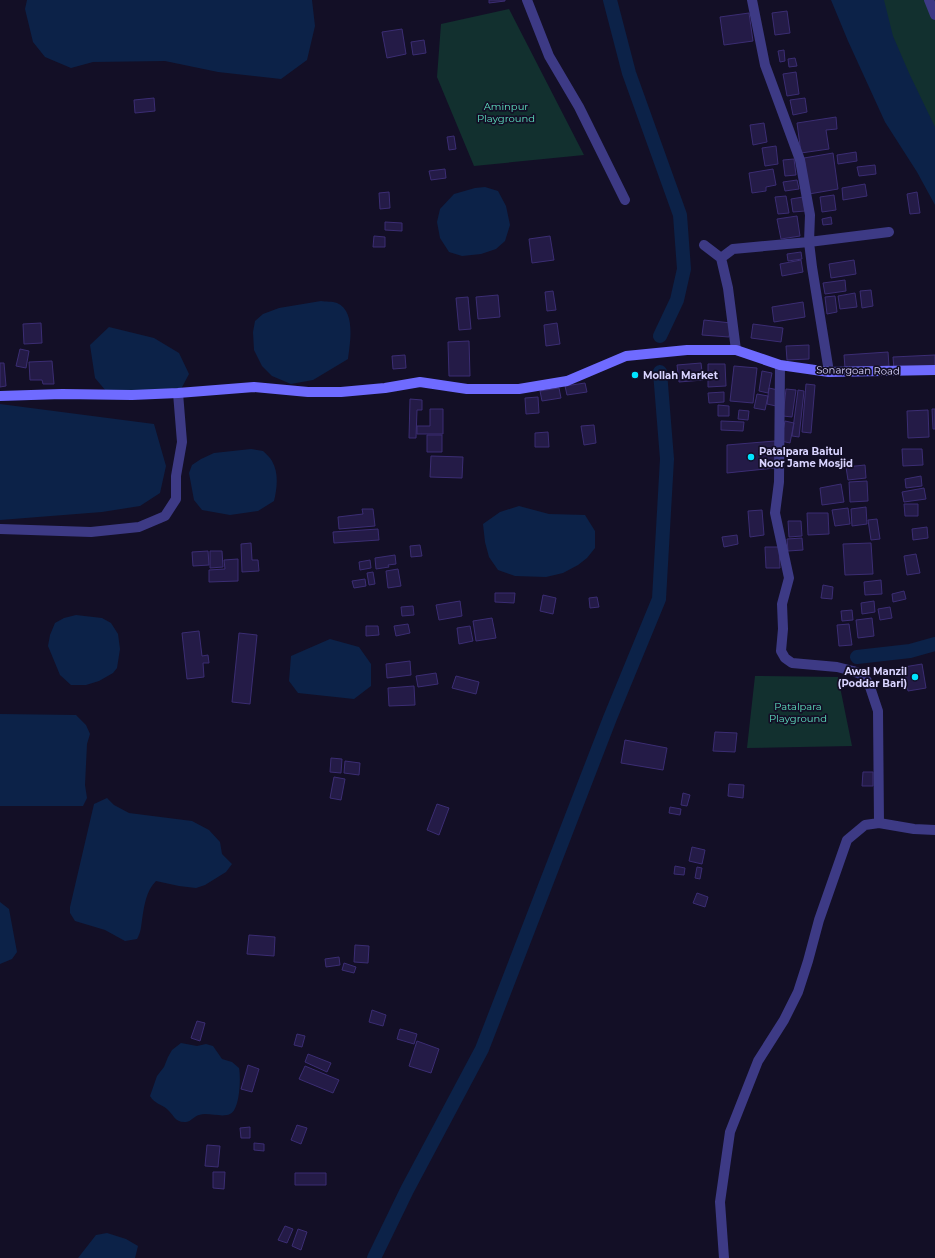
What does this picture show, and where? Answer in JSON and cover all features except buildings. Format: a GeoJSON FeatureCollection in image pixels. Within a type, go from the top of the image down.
{"type":"FeatureCollection","features":[{"type":"Feature","properties":{"kind":"street"},"geometry":{"type":"LineString","coordinates":[[526,0],[549,56],[579,107],[626,200]]}},
{"type":"Feature","properties":{"kind":"street"},"geometry":{"type":"LineString","coordinates":[[752,0],[765,65],[800,160],[810,215],[809,242],[828,372]]}},
{"type":"Feature","properties":{"kind":"street"},"geometry":{"type":"LineString","coordinates":[[929,0],[935,15]]}},
{"type":"Feature","properties":{"kind":"street"},"geometry":{"type":"LineString","coordinates":[[721,258],[733,249],[809,242],[889,232]]}},
{"type":"Feature","properties":{"kind":"street"},"geometry":{"type":"LineString","coordinates":[[704,245],[721,258],[728,288],[736,350]]}},
{"type":"Feature","properties":{"kind":"street","name":"Sonargoan Road"},"geometry":{"type":"LineString","coordinates":[[0,396],[178,393],[254,387],[308,392],[341,392],[385,388],[420,382],[467,389],[519,389],[567,381],[626,356],[687,350],[736,350],[780,365],[828,372],[935,370]]}},
{"type":"Feature","properties":{"kind":"street"},"geometry":{"type":"LineString","coordinates":[[780,365],[779,482],[775,513],[789,578],[782,604],[783,629],[781,651],[784,658],[792,663],[837,667],[853,671],[863,675],[869,684],[878,711],[879,823]]}},
{"type":"Feature","properties":{"kind":"street"},"geometry":{"type":"LineString","coordinates":[[0,529],[91,532],[139,527],[166,516],[176,499],[176,476],[182,442],[178,393]]}},
{"type":"Feature","properties":{"kind":"street"},"geometry":{"type":"LineString","coordinates":[[724,1258],[720,1202],[730,1132],[758,1061],[784,1020],[798,992],[819,920],[847,840],[865,825],[879,823],[914,829],[935,830]]}},
{"type":"Feature","properties":{"kind":"green space"},"geometry":{"type":"Polygon","coordinates":[[[869,0],[935,0],[935,161],[869,0]]]}},
{"type":"Feature","properties":{"kind":"green space","name":"Aminpur Playground"},"geometry":{"type":"Polygon","coordinates":[[[509,9],[584,155],[474,166],[437,77],[441,24],[509,9]]]}},
{"type":"Feature","properties":{"kind":"green space","name":"Patalpara Playground"},"geometry":{"type":"Polygon","coordinates":[[[755,676],[838,677],[852,746],[747,748],[755,676]]]}},
{"type":"Feature","properties":{"kind":"water"},"geometry":{"type":"Polygon","coordinates":[[[27,0],[312,0],[315,26],[307,60],[281,79],[218,72],[165,61],[93,62],[71,68],[45,57],[33,42],[25,9],[27,0]]]}},
{"type":"Feature","properties":{"kind":"water"},"geometry":{"type":"Polygon","coordinates":[[[831,0],[884,0],[893,36],[935,127],[935,205],[917,172],[885,122],[831,0]]]}},
{"type":"Feature","properties":{"kind":"water"},"geometry":{"type":"Polygon","coordinates":[[[485,187],[498,191],[506,206],[510,225],[505,241],[496,249],[481,254],[462,256],[449,252],[440,238],[437,222],[440,209],[454,194],[475,188],[485,187]]]}},
{"type":"Feature","properties":{"kind":"water"},"geometry":{"type":"Polygon","coordinates":[[[321,301],[337,303],[343,307],[347,313],[350,328],[348,359],[313,380],[291,384],[272,376],[262,366],[254,350],[253,332],[255,321],[263,314],[279,308],[321,301]]]}},
{"type":"Feature","properties":{"kind":"water"},"geometry":{"type":"Polygon","coordinates":[[[109,327],[154,338],[179,353],[189,374],[180,391],[106,391],[95,378],[90,345],[109,327]]]}},
{"type":"Feature","properties":{"kind":"water"},"geometry":{"type":"Polygon","coordinates":[[[0,404],[154,424],[166,466],[160,493],[140,506],[102,512],[0,520],[0,404]]]}},
{"type":"Feature","properties":{"kind":"water"},"geometry":{"type":"Polygon","coordinates":[[[251,449],[263,451],[270,458],[276,470],[277,481],[274,501],[258,511],[230,515],[202,510],[194,500],[189,473],[192,465],[214,453],[251,449]]]}},
{"type":"Feature","properties":{"kind":"water"},"geometry":{"type":"Polygon","coordinates":[[[519,506],[549,514],[585,515],[595,531],[595,548],[587,558],[578,565],[563,573],[546,577],[515,576],[498,570],[489,557],[485,542],[483,524],[500,512],[519,506]]]}},
{"type":"Feature","properties":{"kind":"water"},"geometry":{"type":"Polygon","coordinates":[[[76,615],[102,618],[111,623],[118,634],[120,649],[117,668],[113,673],[99,681],[86,685],[71,685],[60,675],[48,646],[50,635],[55,623],[64,618],[76,615]]]}},
{"type":"Feature","properties":{"kind":"water"},"geometry":{"type":"Polygon","coordinates":[[[330,639],[359,647],[371,664],[371,686],[354,699],[298,693],[289,681],[291,656],[330,639]]]}},
{"type":"Feature","properties":{"kind":"water"},"geometry":{"type":"Polygon","coordinates":[[[0,714],[76,715],[86,725],[90,734],[87,744],[85,785],[87,798],[83,806],[0,806],[0,714]]]}},
{"type":"Feature","properties":{"kind":"water"},"geometry":{"type":"Polygon","coordinates":[[[107,798],[114,805],[129,813],[192,821],[209,830],[220,842],[222,854],[232,864],[226,872],[205,885],[196,888],[156,881],[150,889],[146,899],[141,930],[137,939],[125,941],[105,930],[75,921],[70,913],[70,907],[94,804],[107,798]]]}},
{"type":"Feature","properties":{"kind":"water"},"geometry":{"type":"Polygon","coordinates":[[[0,902],[9,909],[17,952],[12,959],[0,964],[0,902]]]}},
{"type":"Feature","properties":{"kind":"water"},"geometry":{"type":"Polygon","coordinates":[[[181,1043],[197,1046],[206,1044],[213,1046],[222,1059],[232,1062],[239,1068],[240,1085],[238,1100],[236,1106],[230,1114],[203,1114],[186,1122],[182,1122],[177,1120],[167,1109],[152,1099],[150,1096],[157,1076],[164,1067],[172,1050],[181,1043]]]}},
{"type":"Feature","properties":{"kind":"water"},"geometry":{"type":"Polygon","coordinates":[[[107,1233],[126,1239],[138,1246],[135,1258],[78,1258],[96,1235],[107,1233]]]}},
{"type":"Feature","properties":{"kind":"waterway"},"geometry":{"type":"LineString","coordinates":[[610,0],[629,73],[680,215],[684,269],[677,300],[660,336]]}},
{"type":"Feature","properties":{"kind":"waterway"},"geometry":{"type":"LineString","coordinates":[[374,1258],[407,1190],[482,1049],[610,718],[659,599],[667,459],[660,372]]}},
{"type":"Feature","properties":{"kind":"waterway"},"geometry":{"type":"LineString","coordinates":[[857,657],[910,651],[935,644]]}},
{"type":"Feature","properties":{"kind":"place","name":"Mollah Market"},"geometry":{"type":"Point","coordinates":[635,375]}},
{"type":"Feature","properties":{"kind":"place","name":"Patalpara Baitul Noor Jame Mosjid"},"geometry":{"type":"Point","coordinates":[751,457]}},
{"type":"Feature","properties":{"kind":"place","name":"Awal Manzil (Poddar Bari)"},"geometry":{"type":"Point","coordinates":[915,677]}}]}
